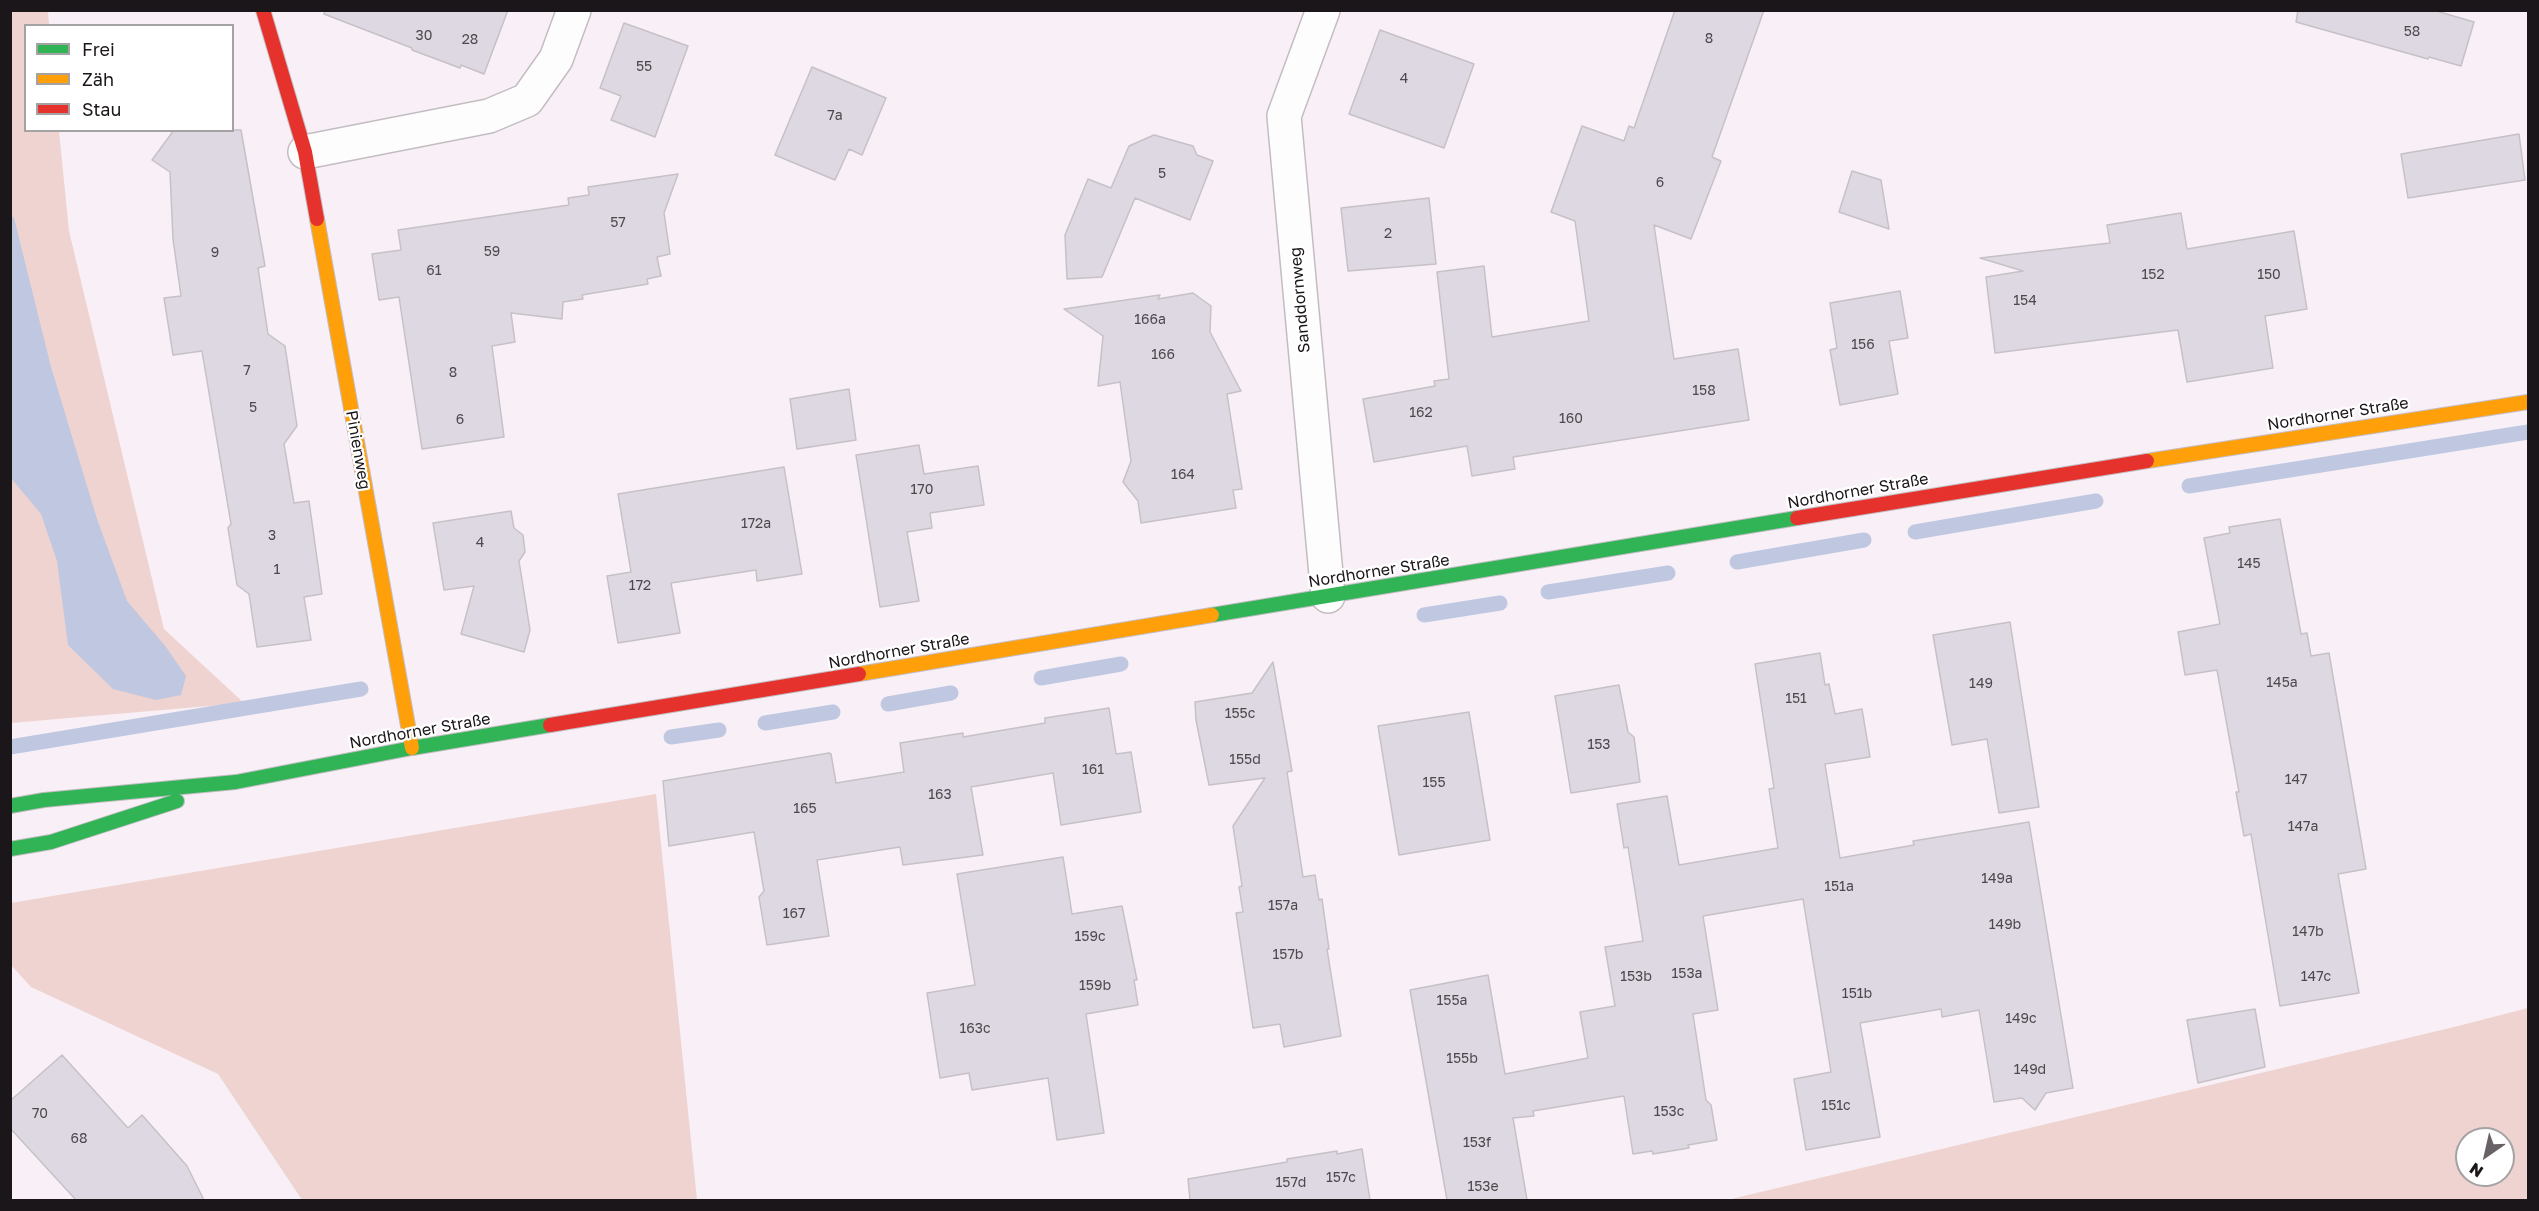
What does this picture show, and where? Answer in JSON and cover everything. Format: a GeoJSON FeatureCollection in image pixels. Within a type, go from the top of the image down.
{"type":"FeatureCollection","features":[{"type":"Feature","properties":{"kind":"street","name":"Pinienweg"},"geometry":{"type":"LineString","coordinates":[[263,10],[305,152],[411,748]]}},
{"type":"Feature","properties":{"kind":"street"},"geometry":{"type":"LineString","coordinates":[[305,152],[489,116],[527,100],[556,59],[574,10]]}},
{"type":"Feature","properties":{"kind":"street","name":"Sanddornweg"},"geometry":{"type":"LineString","coordinates":[[1323,10],[1284,116],[1328,596]]}},
{"type":"Feature","properties":{"kind":"street","name":"Nordhorner Straße"},"geometry":{"type":"LineString","coordinates":[[10,806],[44,800],[236,782],[411,748],[2120,464],[2529,402]]}},
{"type":"Feature","properties":{"kind":"street","name":"Nordhorner Straße"},"geometry":{"type":"LineString","coordinates":[[10,849],[51,842],[236,782]]}},
{"type":"Feature","properties":{"kind":"shaded area"},"geometry":{"type":"Polygon","coordinates":[[[11,11],[48,11],[49,24],[24,24],[24,132],[59,132],[69,231],[164,629],[244,703],[11,723],[11,11]]]}},
{"type":"Feature","properties":{"kind":"shaded area"},"geometry":{"type":"Polygon","coordinates":[[[656,794],[697,1200],[302,1200],[218,1074],[31,987],[11,965],[11,903],[656,794]]]}},
{"type":"Feature","properties":{"kind":"shaded area"},"geometry":{"type":"Polygon","coordinates":[[[2528,1008],[2528,1200],[1727,1200],[2454,1027],[2528,1008]]]}},
{"type":"Feature","properties":{"kind":"water"},"geometry":{"type":"Polygon","coordinates":[[[11,215],[14,218],[51,367],[97,519],[127,601],[166,647],[186,676],[181,695],[156,700],[113,689],[68,645],[57,561],[41,514],[11,478],[11,215]]]}},
{"type":"Feature","properties":{"kind":"building"},"geometry":{"type":"Polygon","coordinates":[[[325,10],[508,10],[484,74],[461,65],[460,68],[412,50],[412,48],[324,14],[325,10]]]}},
{"type":"Feature","properties":{"kind":"building"},"geometry":{"type":"Polygon","coordinates":[[[1675,10],[1764,10],[1712,157],[1721,161],[1691,239],[1654,225],[1674,359],[1738,349],[1749,420],[1513,457],[1515,469],[1472,476],[1467,446],[1374,462],[1363,399],[1435,386],[1434,381],[1449,379],[1437,272],[1484,266],[1492,337],[1589,321],[1575,221],[1551,212],[1582,126],[1624,141],[1629,126],[1634,128],[1675,10]]]}},
{"type":"Feature","properties":{"kind":"building"},"geometry":{"type":"Polygon","coordinates":[[[2298,10],[2433,10],[2474,22],[2461,66],[2296,22],[2298,10]]]}},
{"type":"Feature","properties":{"kind":"building"},"geometry":{"type":"Polygon","coordinates":[[[624,23],[688,46],[655,137],[611,120],[621,96],[600,88],[624,23]]]}},
{"type":"Feature","properties":{"kind":"building"},"geometry":{"type":"Polygon","coordinates":[[[1380,30],[1474,64],[1444,148],[1349,114],[1380,30]]]}},
{"type":"Feature","properties":{"kind":"building"},"geometry":{"type":"Polygon","coordinates":[[[812,67],[886,98],[862,155],[849,149],[835,180],[775,155],[812,67]]]}},
{"type":"Feature","properties":{"kind":"building"},"geometry":{"type":"Polygon","coordinates":[[[241,130],[265,266],[258,268],[268,334],[285,346],[297,426],[284,444],[294,503],[309,501],[322,594],[304,597],[311,640],[257,647],[249,594],[237,585],[228,528],[231,524],[202,351],[173,355],[164,298],[181,296],[173,239],[170,172],[152,160],[173,132],[241,130]]]}},
{"type":"Feature","properties":{"kind":"building"},"geometry":{"type":"Polygon","coordinates":[[[2519,134],[2525,180],[2408,198],[2401,154],[2519,134]]]}},
{"type":"Feature","properties":{"kind":"building"},"geometry":{"type":"Polygon","coordinates":[[[1154,135],[1193,146],[1197,155],[1213,161],[1190,220],[1135,198],[1102,277],[1067,279],[1065,235],[1088,179],[1111,188],[1129,146],[1154,135]]]}},
{"type":"Feature","properties":{"kind":"building"},"geometry":{"type":"Polygon","coordinates":[[[1852,171],[1881,180],[1889,229],[1839,212],[1852,171]]]}},
{"type":"Feature","properties":{"kind":"building"},"geometry":{"type":"Polygon","coordinates":[[[678,174],[664,213],[670,254],[657,257],[661,276],[647,279],[648,284],[582,295],[583,299],[563,302],[562,319],[511,313],[515,342],[492,346],[504,437],[422,449],[399,297],[379,300],[372,254],[401,250],[398,230],[569,205],[568,198],[589,195],[588,187],[678,174]]]}},
{"type":"Feature","properties":{"kind":"building"},"geometry":{"type":"Polygon","coordinates":[[[1429,198],[1436,264],[1348,271],[1341,208],[1429,198]]]}},
{"type":"Feature","properties":{"kind":"building"},"geometry":{"type":"Polygon","coordinates":[[[2181,213],[2187,249],[2294,231],[2307,309],[2265,316],[2273,368],[2187,382],[2178,330],[1995,353],[1986,277],[2023,271],[1980,258],[2110,243],[2107,225],[2181,213]]]}},
{"type":"Feature","properties":{"kind":"building"},"geometry":{"type":"Polygon","coordinates":[[[1900,291],[1908,338],[1889,341],[1898,394],[1840,405],[1830,350],[1837,348],[1830,303],[1900,291]]]}},
{"type":"Feature","properties":{"kind":"building"},"geometry":{"type":"Polygon","coordinates":[[[1193,293],[1211,306],[1210,332],[1241,391],[1227,394],[1242,489],[1233,490],[1236,508],[1141,523],[1138,501],[1123,482],[1131,461],[1120,382],[1098,386],[1103,336],[1064,309],[1160,295],[1158,299],[1193,293]]]}},
{"type":"Feature","properties":{"kind":"building"},"geometry":{"type":"Polygon","coordinates":[[[849,389],[856,440],[797,449],[790,399],[849,389]]]}},
{"type":"Feature","properties":{"kind":"building"},"geometry":{"type":"Polygon","coordinates":[[[919,445],[924,474],[978,466],[984,505],[930,513],[932,528],[907,532],[919,601],[880,607],[856,455],[919,445]]]}},
{"type":"Feature","properties":{"kind":"building"},"geometry":{"type":"Polygon","coordinates":[[[784,467],[802,574],[757,581],[756,570],[671,583],[680,633],[618,643],[607,576],[631,572],[618,494],[784,467]]]}},
{"type":"Feature","properties":{"kind":"building"},"geometry":{"type":"Polygon","coordinates":[[[511,511],[514,528],[523,535],[525,552],[519,561],[530,630],[524,652],[461,634],[474,586],[444,590],[433,523],[511,511]]]}},
{"type":"Feature","properties":{"kind":"building"},"geometry":{"type":"Polygon","coordinates":[[[2280,519],[2301,634],[2307,633],[2311,656],[2329,653],[2366,869],[2338,874],[2359,993],[2280,1006],[2251,834],[2244,836],[2236,792],[2239,792],[2217,670],[2185,675],[2178,632],[2220,624],[2204,538],[2230,533],[2229,527],[2280,519]]]}},
{"type":"Feature","properties":{"kind":"building"},"geometry":{"type":"Polygon","coordinates":[[[2010,622],[2039,807],[1999,813],[1987,739],[1952,745],[1933,635],[2010,622]]]}},
{"type":"Feature","properties":{"kind":"building"},"geometry":{"type":"Polygon","coordinates":[[[1820,653],[1825,685],[1829,684],[1835,714],[1862,709],[1870,757],[1825,764],[1840,858],[1914,845],[1913,841],[2029,822],[2073,1088],[2046,1093],[2035,1110],[2022,1098],[1994,1102],[1979,1010],[1942,1017],[1941,1009],[1860,1023],[1880,1137],[1806,1150],[1794,1079],[1831,1072],[1803,899],[1703,916],[1718,1010],[1693,1014],[1706,1100],[1711,1105],[1717,1140],[1688,1145],[1689,1148],[1653,1154],[1652,1151],[1633,1154],[1624,1096],[1533,1111],[1534,1116],[1513,1118],[1527,1200],[1447,1200],[1410,990],[1488,975],[1505,1074],[1588,1058],[1580,1012],[1615,1006],[1605,947],[1643,941],[1628,847],[1624,848],[1617,804],[1667,796],[1679,865],[1778,848],[1769,789],[1774,788],[1755,664],[1820,653]]]}},
{"type":"Feature","properties":{"kind":"building"},"geometry":{"type":"Polygon","coordinates":[[[1273,662],[1292,771],[1287,772],[1303,877],[1315,875],[1319,900],[1322,899],[1329,949],[1327,949],[1341,1036],[1284,1047],[1280,1024],[1253,1028],[1236,913],[1243,912],[1239,887],[1242,886],[1233,826],[1265,778],[1209,785],[1196,720],[1195,702],[1252,693],[1273,662]]]}},
{"type":"Feature","properties":{"kind":"building"},"geometry":{"type":"Polygon","coordinates":[[[1619,685],[1628,732],[1634,737],[1640,782],[1571,793],[1555,696],[1619,685]]]}},
{"type":"Feature","properties":{"kind":"building"},"geometry":{"type":"Polygon","coordinates":[[[1109,708],[1116,754],[1131,752],[1141,812],[1061,825],[1053,773],[971,787],[983,855],[903,865],[900,847],[817,860],[829,936],[767,945],[759,897],[764,891],[754,832],[669,846],[663,781],[829,753],[836,783],[904,772],[900,743],[963,733],[963,737],[1045,723],[1045,718],[1109,708]]]}},
{"type":"Feature","properties":{"kind":"building"},"geometry":{"type":"Polygon","coordinates":[[[1469,712],[1490,840],[1399,855],[1378,726],[1469,712]]]}},
{"type":"Feature","properties":{"kind":"building"},"geometry":{"type":"Polygon","coordinates":[[[1063,857],[1072,914],[1122,906],[1137,980],[1134,980],[1138,1005],[1086,1014],[1104,1133],[1057,1140],[1048,1078],[972,1090],[969,1073],[940,1078],[927,993],[975,985],[957,874],[1063,857]]]}},
{"type":"Feature","properties":{"kind":"building"},"geometry":{"type":"Polygon","coordinates":[[[2255,1009],[2265,1067],[2198,1083],[2187,1020],[2255,1009]]]}},
{"type":"Feature","properties":{"kind":"building"},"geometry":{"type":"Polygon","coordinates":[[[62,1055],[128,1128],[142,1115],[187,1166],[204,1200],[76,1200],[10,1128],[10,1101],[62,1055]]]}},
{"type":"Feature","properties":{"kind":"building"},"geometry":{"type":"Polygon","coordinates":[[[1362,1149],[1370,1200],[1190,1200],[1188,1179],[1287,1162],[1287,1159],[1362,1149]]]}},
{"type":"Feature","properties":{"kind":"waterway"},"geometry":{"type":"LineString","coordinates":[[2189,486],[2528,432]]}},
{"type":"Feature","properties":{"kind":"waterway"},"geometry":{"type":"LineString","coordinates":[[1915,532],[2096,501]]}},
{"type":"Feature","properties":{"kind":"waterway"},"geometry":{"type":"LineString","coordinates":[[1737,562],[1864,540]]}},
{"type":"Feature","properties":{"kind":"waterway"},"geometry":{"type":"LineString","coordinates":[[1548,592],[1668,573]]}},
{"type":"Feature","properties":{"kind":"waterway"},"geometry":{"type":"LineString","coordinates":[[1424,615],[1500,603]]}},
{"type":"Feature","properties":{"kind":"waterway"},"geometry":{"type":"LineString","coordinates":[[1041,678],[1121,664]]}},
{"type":"Feature","properties":{"kind":"waterway"},"geometry":{"type":"LineString","coordinates":[[10,747],[361,689]]}},
{"type":"Feature","properties":{"kind":"waterway"},"geometry":{"type":"LineString","coordinates":[[888,704],[951,693]]}},
{"type":"Feature","properties":{"kind":"waterway"},"geometry":{"type":"LineString","coordinates":[[765,723],[833,712]]}},
{"type":"Feature","properties":{"kind":"waterway"},"geometry":{"type":"LineString","coordinates":[[671,737],[719,730]]}},
{"type":"Feature","properties":{"kind":"traffic: fast"},"geometry":{"type":"LineString","coordinates":[[1212,615],[1797,518]]}},
{"type":"Feature","properties":{"kind":"traffic: fast"},"geometry":{"type":"LineString","coordinates":[[10,806],[44,800],[236,782],[412,748],[550,725]]}},
{"type":"Feature","properties":{"kind":"traffic: fast"},"geometry":{"type":"LineString","coordinates":[[10,849],[51,842],[177,801]]}},
{"type":"Feature","properties":{"kind":"traffic: slow"},"geometry":{"type":"LineString","coordinates":[[317,219],[412,748]]}},
{"type":"Feature","properties":{"kind":"traffic: slow"},"geometry":{"type":"LineString","coordinates":[[2147,461],[2528,402]]}},
{"type":"Feature","properties":{"kind":"traffic: slow"},"geometry":{"type":"LineString","coordinates":[[859,674],[1212,615]]}},
{"type":"Feature","properties":{"kind":"traffic: jam"},"geometry":{"type":"LineString","coordinates":[[263,10],[305,152],[317,219]]}},
{"type":"Feature","properties":{"kind":"traffic: jam"},"geometry":{"type":"LineString","coordinates":[[1797,518],[2147,461]]}},
{"type":"Feature","properties":{"kind":"traffic: jam"},"geometry":{"type":"LineString","coordinates":[[550,725],[859,674]]}}]}
